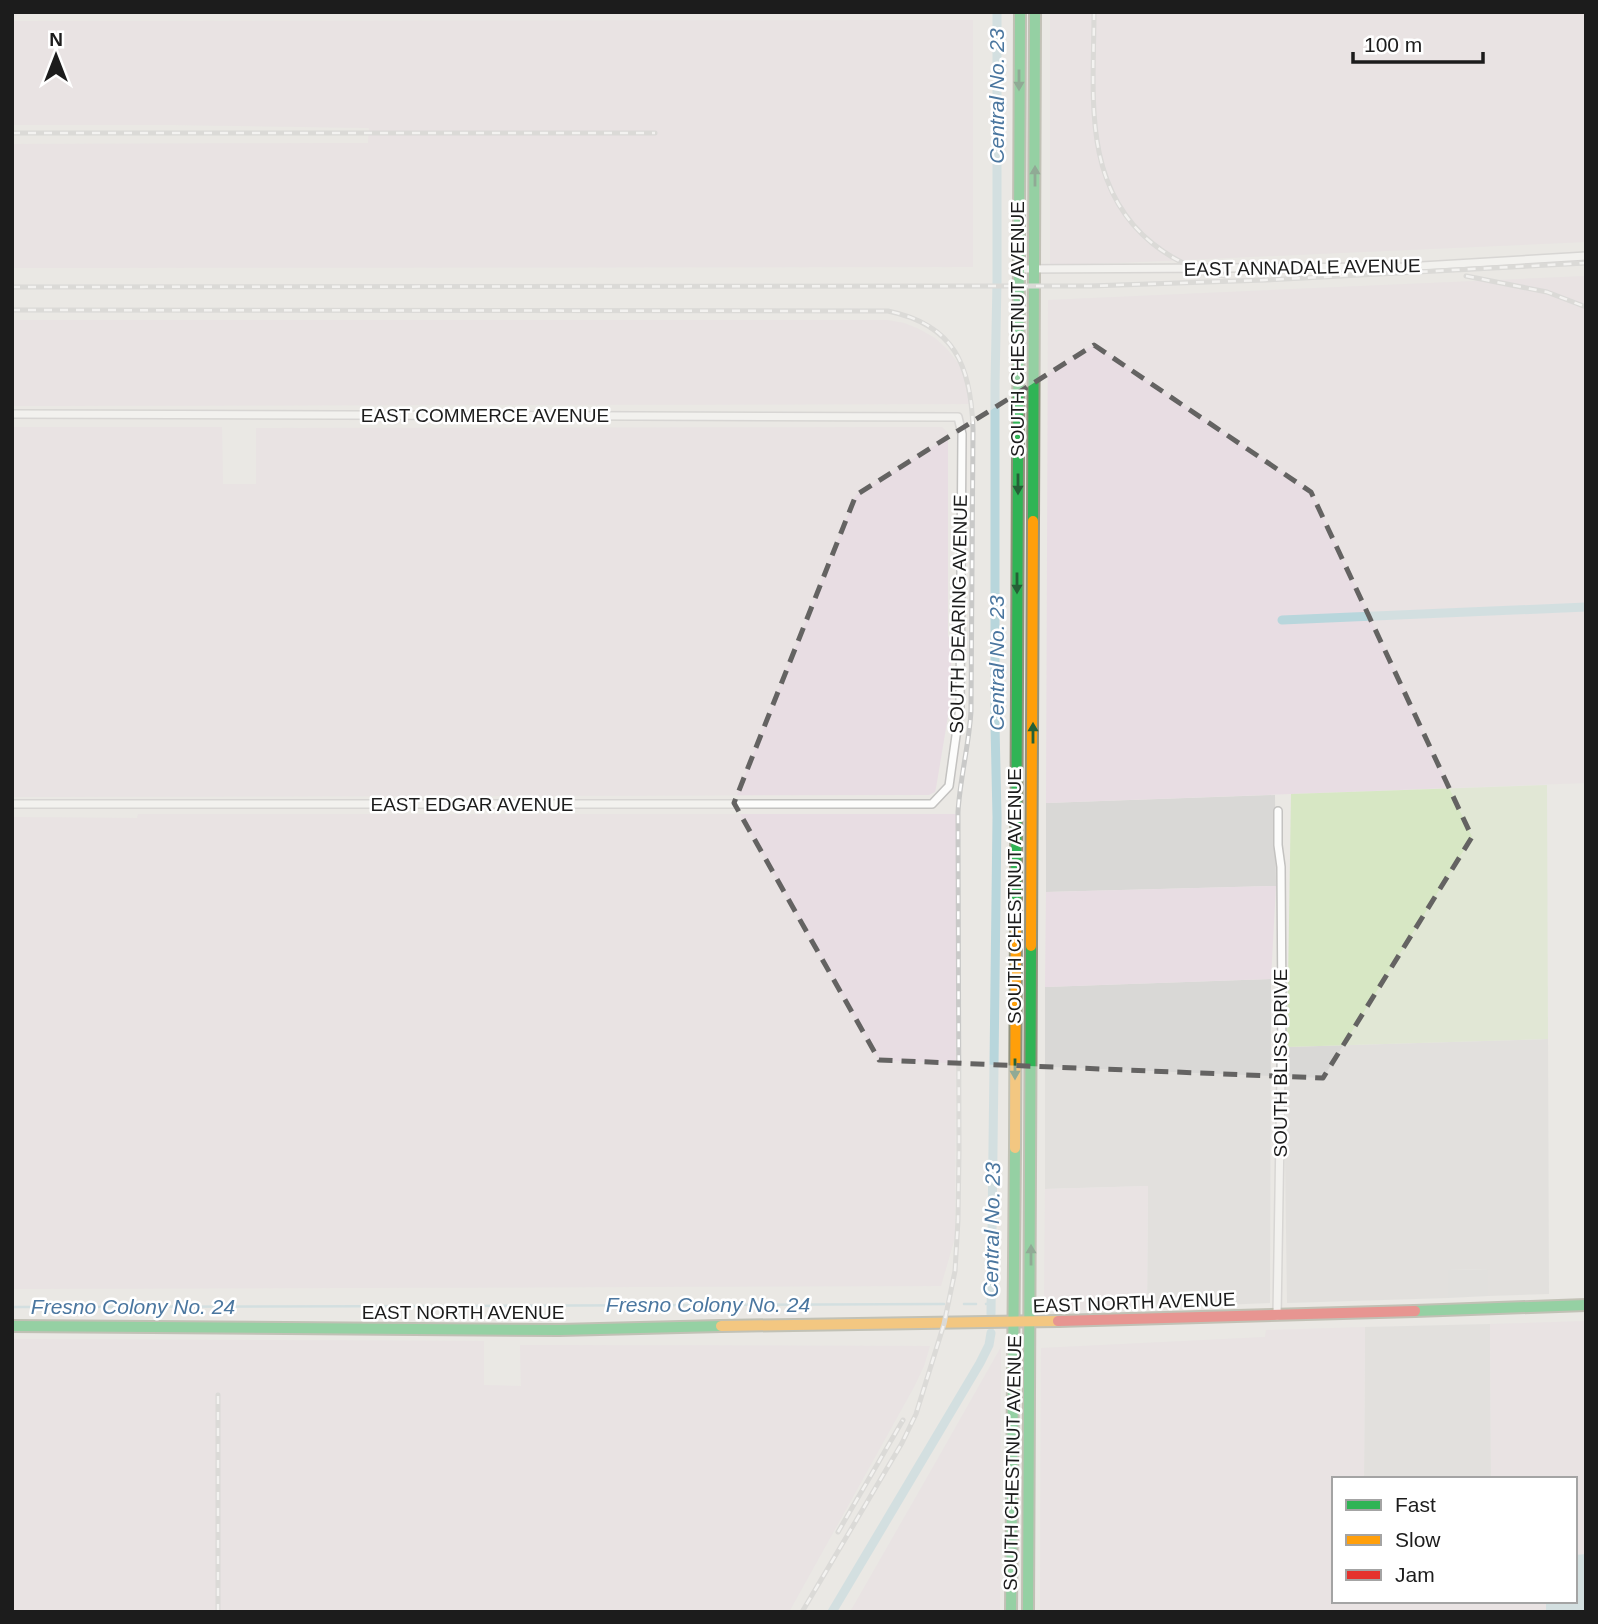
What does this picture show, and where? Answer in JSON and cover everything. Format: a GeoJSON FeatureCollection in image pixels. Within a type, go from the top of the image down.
{"type":"FeatureCollection","features":[{"type":"Feature","properties":{"kind":"main road","name":"SOUTH CHESTNUT AVENUE"},"geometry":{"type":"LineString","coordinates":[[1012,1612],[1020,12]]}},
{"type":"Feature","properties":{"kind":"main road","name":"SOUTH CHESTNUT AVENUE"},"geometry":{"type":"LineString","coordinates":[[1028,1612],[1035,12]]}},
{"type":"Feature","properties":{"kind":"main road"},"geometry":{"type":"LineString","coordinates":[[1016,804],[1032,804]]}},
{"type":"Feature","properties":{"kind":"main road","name":"EAST NORTH AVENUE"},"geometry":{"type":"LineString","coordinates":[[12,1326],[511,1331],[757,1325],[1000,1324],[1586,1305]]}},
{"type":"Feature","properties":{"kind":"street","name":"EAST ANNADALE AVENUE"},"geometry":{"type":"LineString","coordinates":[[1018,269],[1405,267],[1586,256]]}},
{"type":"Feature","properties":{"kind":"street","name":"EAST COMMERCE AVENUE"},"geometry":{"type":"LineString","coordinates":[[12,414],[958,417]]}},
{"type":"Feature","properties":{"kind":"street","name":"SOUTH DEARING AVENUE"},"geometry":{"type":"LineString","coordinates":[[932,804],[949,786],[960,707],[962,434],[958,417]]}},
{"type":"Feature","properties":{"kind":"street","name":"EAST EDGAR AVENUE"},"geometry":{"type":"LineString","coordinates":[[12,804],[932,804]]}},
{"type":"Feature","properties":{"kind":"street","name":"SOUTH BLISS DRIVE"},"geometry":{"type":"LineString","coordinates":[[1277,1316],[1282,1014],[1278,811]]}},
{"type":"Feature","properties":{"kind":"highlighted area"},"geometry":{"type":"Polygon","coordinates":[[[1094,345],[1311,492],[1472,837],[1323,1078],[879,1060],[734,803],[856,495],[1094,345]]]}},
{"type":"Feature","properties":{"kind":"shaded area"},"geometry":{"type":"Polygon","coordinates":[[[1050,12],[1586,12],[1586,242],[1050,266],[1050,12]]]}},
{"type":"Feature","properties":{"kind":"shaded area"},"geometry":{"type":"Polygon","coordinates":[[[973,20],[973,267],[12,268],[12,144],[368,143],[369,128],[12,125],[12,21],[973,20]]]}},
{"type":"Feature","properties":{"kind":"shaded area"},"geometry":{"type":"Polygon","coordinates":[[[1586,276],[1586,783],[1046,803],[1048,300],[1586,276]]]}},
{"type":"Feature","properties":{"kind":"shaded area"},"geometry":{"type":"Polygon","coordinates":[[[12,320],[887,320],[919,329],[947,349],[966,379],[972,404],[12,406],[12,320]]]}},
{"type":"Feature","properties":{"kind":"shaded area"},"geometry":{"type":"Polygon","coordinates":[[[12,427],[222,427],[223,484],[256,484],[256,428],[942,427],[948,433],[948,636],[951,641],[951,698],[935,792],[929,795],[12,797],[12,427]]]}},
{"type":"Feature","properties":{"kind":"shaded area"},"geometry":{"type":"Polygon","coordinates":[[[1275,795],[1276,886],[1046,892],[1046,803],[1275,795]]]}},
{"type":"Feature","properties":{"kind":"shaded area"},"geometry":{"type":"Polygon","coordinates":[[[138,814],[957,814],[955,1237],[941,1286],[12,1289],[12,817],[137,818],[138,814]]]}},
{"type":"Feature","properties":{"kind":"shaded area"},"geometry":{"type":"Polygon","coordinates":[[[1276,886],[1271,979],[1045,987],[1046,892],[1276,886]]]}},
{"type":"Feature","properties":{"kind":"shaded area"},"geometry":{"type":"Polygon","coordinates":[[[1271,979],[1270,1303],[1147,1308],[1148,1186],[1045,1189],[1045,987],[1271,979]]]}},
{"type":"Feature","properties":{"kind":"shaded area"},"geometry":{"type":"Polygon","coordinates":[[[1548,1039],[1549,1294],[1488,1296],[1487,1269],[1449,1270],[1448,1298],[1287,1303],[1287,1047],[1548,1039]]]}},
{"type":"Feature","properties":{"kind":"shaded area"},"geometry":{"type":"Polygon","coordinates":[[[1148,1186],[1147,1308],[1050,1311],[1046,1308],[1045,1189],[1148,1186]]]}},
{"type":"Feature","properties":{"kind":"shaded area"},"geometry":{"type":"Polygon","coordinates":[[[1488,1269],[1488,1296],[1448,1298],[1448,1270],[1488,1269]]]}},
{"type":"Feature","properties":{"kind":"shaded area"},"geometry":{"type":"Polygon","coordinates":[[[1586,1321],[1586,1612],[1040,1612],[1041,1348],[1265,1337],[1266,1330],[1365,1327],[1364,1477],[1332,1477],[1332,1603],[1577,1603],[1577,1477],[1491,1477],[1490,1324],[1586,1321]]]}},
{"type":"Feature","properties":{"kind":"shaded area"},"geometry":{"type":"Polygon","coordinates":[[[1490,1324],[1491,1477],[1364,1477],[1365,1327],[1490,1324]]]}},
{"type":"Feature","properties":{"kind":"shaded area"},"geometry":{"type":"Polygon","coordinates":[[[12,1339],[484,1341],[484,1385],[521,1386],[520,1345],[930,1346],[914,1387],[789,1612],[12,1612],[12,1339]]]}},
{"type":"Feature","properties":{"kind":"shaded area"},"geometry":{"type":"Polygon","coordinates":[[[1001,1347],[1000,1612],[850,1612],[933,1467],[1001,1347]]]}},
{"type":"Feature","properties":{"kind":"green space"},"geometry":{"type":"Polygon","coordinates":[[[1547,785],[1548,1039],[1287,1047],[1291,794],[1547,785]]]}},
{"type":"Feature","properties":{"kind":"water"},"geometry":{"type":"Polygon","coordinates":[[[1586,1554],[1586,1612],[1546,1612],[1546,1603],[1577,1603],[1577,1555],[1586,1554]]]}},
{"type":"Feature","properties":{"kind":"waterway","name":"Central No. 23"},"geometry":{"type":"LineString","coordinates":[[991,1314],[997,817],[997,12]]}},
{"type":"Feature","properties":{"kind":"waterway"},"geometry":{"type":"LineString","coordinates":[[1282,620],[1586,607]]}},
{"type":"Feature","properties":{"kind":"waterway","name":"Fresno Colony No. 24"},"geometry":{"type":"LineString","coordinates":[[986,1304],[991,1303]]}},
{"type":"Feature","properties":{"kind":"waterway","name":"Fresno Colony No. 24"},"geometry":{"type":"LineString","coordinates":[[472,1306],[944,1304]]}},
{"type":"Feature","properties":{"kind":"waterway","name":"Fresno Colony No. 24"},"geometry":{"type":"LineString","coordinates":[[964,1304],[976,1304]]}},
{"type":"Feature","properties":{"kind":"waterway","name":"Fresno Colony No. 24"},"geometry":{"type":"LineString","coordinates":[[12,1307],[465,1306]]}},
{"type":"Feature","properties":{"kind":"waterway","name":"Central No. 23"},"geometry":{"type":"LineString","coordinates":[[832,1612],[980,1363],[989,1345],[991,1333]]}},
{"type":"Feature","properties":{"kind":"railway"},"geometry":{"type":"LineString","coordinates":[[1094,12],[1096,136],[1102,166],[1113,194],[1129,220],[1160,249],[1196,268],[1225,276]]}},
{"type":"Feature","properties":{"kind":"railway"},"geometry":{"type":"LineString","coordinates":[[12,133],[655,133]]}},
{"type":"Feature","properties":{"kind":"railway"},"geometry":{"type":"LineString","coordinates":[[12,287],[1090,286],[1265,280],[1586,263]]}},
{"type":"Feature","properties":{"kind":"railway"},"geometry":{"type":"LineString","coordinates":[[1466,276],[1547,292],[1586,307]]}},
{"type":"Feature","properties":{"kind":"railway"},"geometry":{"type":"LineString","coordinates":[[12,310],[888,311],[929,326],[944,338],[955,352],[968,386],[973,429],[971,711],[958,812],[959,1151],[955,1271],[944,1324],[916,1414],[902,1443],[802,1612]]}},
{"type":"Feature","properties":{"kind":"railway"},"geometry":{"type":"LineString","coordinates":[[218,1395],[218,1612]]}},
{"type":"Feature","properties":{"kind":"railway"},"geometry":{"type":"LineString","coordinates":[[838,1532],[903,1420]]}},
{"type":"Feature","properties":{"kind":"traffic: fast"},"geometry":{"type":"LineString","coordinates":[[1016,906],[1020,12]]}},
{"type":"Feature","properties":{"kind":"traffic: fast"},"geometry":{"type":"LineString","coordinates":[[1033,521],[1035,12]]}},
{"type":"Feature","properties":{"kind":"traffic: fast"},"geometry":{"type":"LineString","coordinates":[[1028,1612],[1031,946]]}},
{"type":"Feature","properties":{"kind":"traffic: fast"},"geometry":{"type":"LineString","coordinates":[[1011,1612],[1015,1148]]}},
{"type":"Feature","properties":{"kind":"traffic: fast"},"geometry":{"type":"LineString","coordinates":[[1415,1311],[1586,1305]]}},
{"type":"Feature","properties":{"kind":"traffic: fast"},"geometry":{"type":"LineString","coordinates":[[12,1326],[559,1330],[721,1326]]}},
{"type":"Feature","properties":{"kind":"traffic: slow"},"geometry":{"type":"LineString","coordinates":[[1031,946],[1033,521]]}},
{"type":"Feature","properties":{"kind":"traffic: slow"},"geometry":{"type":"LineString","coordinates":[[1015,1148],[1016,906]]}},
{"type":"Feature","properties":{"kind":"traffic: slow"},"geometry":{"type":"LineString","coordinates":[[721,1326],[1058,1321]]}},
{"type":"Feature","properties":{"kind":"traffic: jam"},"geometry":{"type":"LineString","coordinates":[[1058,1321],[1415,1311]]}}]}
